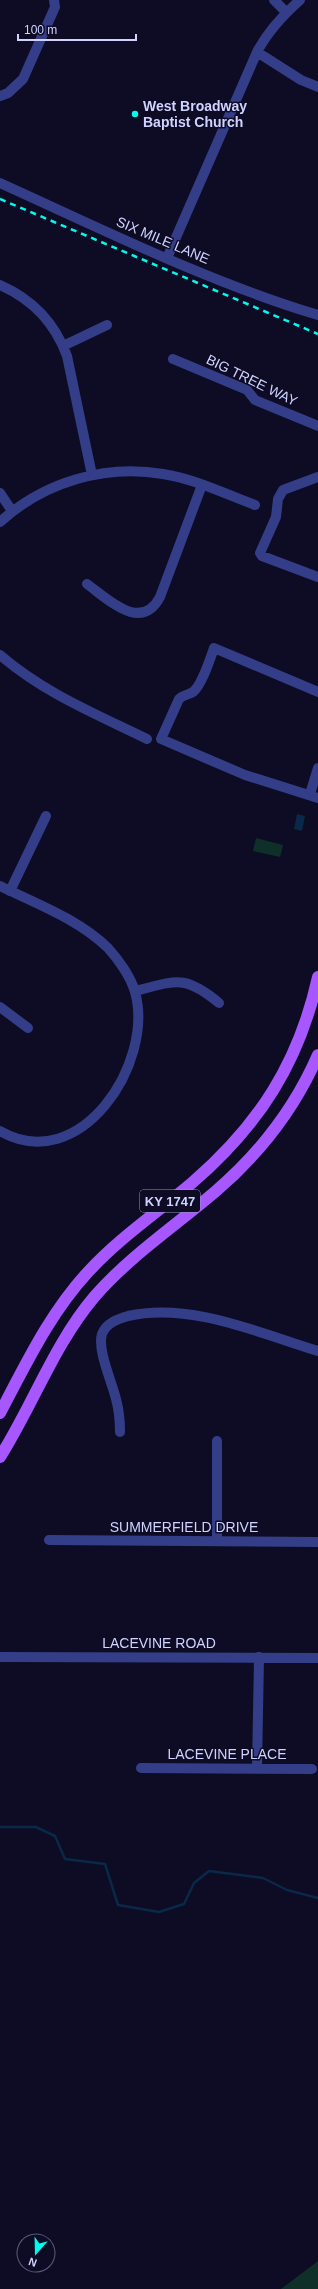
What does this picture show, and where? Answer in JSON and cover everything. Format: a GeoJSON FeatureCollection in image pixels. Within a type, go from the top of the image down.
{"type":"FeatureCollection","features":[{"type":"Feature","properties":{"kind":"main road","name":"KY 1747"},"geometry":{"type":"LineString","coordinates":[[0,1413],[49,1323],[62,1303],[88,1272],[113,1247],[219,1158],[244,1132],[267,1102],[283,1077],[304,1031],[318,977]]}},
{"type":"Feature","properties":{"kind":"main road","name":"KY 1747"},"geometry":{"type":"LineString","coordinates":[[0,1457],[71,1328],[95,1297],[128,1262],[216,1190],[260,1148],[297,1096],[318,1055]]}},
{"type":"Feature","properties":{"kind":"street"},"geometry":{"type":"LineString","coordinates":[[0,96],[8,93],[23,79],[55,7],[54,0]]}},
{"type":"Feature","properties":{"kind":"street"},"geometry":{"type":"LineString","coordinates":[[274,0],[286,12]]}},
{"type":"Feature","properties":{"kind":"street"},"geometry":{"type":"LineString","coordinates":[[167,258],[257,52],[267,33],[286,12],[300,0]]}},
{"type":"Feature","properties":{"kind":"street"},"geometry":{"type":"LineString","coordinates":[[257,52],[301,80],[318,87]]}},
{"type":"Feature","properties":{"kind":"street","name":"SIX MILE LANE"},"geometry":{"type":"LineString","coordinates":[[0,183],[167,258],[271,301],[318,314]]}},
{"type":"Feature","properties":{"kind":"street"},"geometry":{"type":"LineString","coordinates":[[0,285],[25,298],[38,309],[48,320],[63,346],[67,356],[92,475]]}},
{"type":"Feature","properties":{"kind":"street"},"geometry":{"type":"LineString","coordinates":[[63,346],[107,325]]}},
{"type":"Feature","properties":{"kind":"street","name":"BIG TREE WAY"},"geometry":{"type":"LineString","coordinates":[[173,359],[247,390],[256,400],[318,426]]}},
{"type":"Feature","properties":{"kind":"street"},"geometry":{"type":"LineString","coordinates":[[0,522],[12,511],[48,490],[92,475],[125,471],[145,472],[184,479],[255,505]]}},
{"type":"Feature","properties":{"kind":"street"},"geometry":{"type":"LineString","coordinates":[[318,477],[283,490],[280,493],[276,517],[260,553],[262,556],[318,577]]}},
{"type":"Feature","properties":{"kind":"street"},"geometry":{"type":"LineString","coordinates":[[87,584],[124,610],[138,613],[150,609],[160,597],[202,485]]}},
{"type":"Feature","properties":{"kind":"street"},"geometry":{"type":"LineString","coordinates":[[0,493],[12,511]]}},
{"type":"Feature","properties":{"kind":"street"},"geometry":{"type":"LineString","coordinates":[[318,692],[214,648],[200,682],[192,692],[182,696],[179,700],[161,739],[245,775],[314,796],[318,768]]}},
{"type":"Feature","properties":{"kind":"street"},"geometry":{"type":"LineString","coordinates":[[0,655],[35,682],[55,695],[147,739]]}},
{"type":"Feature","properties":{"kind":"street"},"geometry":{"type":"LineString","coordinates":[[10,891],[46,816]]}},
{"type":"Feature","properties":{"kind":"street"},"geometry":{"type":"LineString","coordinates":[[0,886],[66,918],[95,938],[118,961],[135,991],[138,1025],[130,1063],[112,1097],[94,1118],[70,1134],[50,1140],[22,1140],[0,1131]]}},
{"type":"Feature","properties":{"kind":"street"},"geometry":{"type":"LineString","coordinates":[[135,991],[174,981],[186,982],[204,991],[219,1003]]}},
{"type":"Feature","properties":{"kind":"street"},"geometry":{"type":"LineString","coordinates":[[0,1007],[28,1028]]}},
{"type":"Feature","properties":{"kind":"street"},"geometry":{"type":"LineString","coordinates":[[120,1432],[116,1401],[101,1347],[102,1333],[115,1320],[149,1313],[180,1312],[206,1317],[318,1351]]}},
{"type":"Feature","properties":{"kind":"street"},"geometry":{"type":"LineString","coordinates":[[217,1441],[217,1541]]}},
{"type":"Feature","properties":{"kind":"street","name":"SUMMERFIELD DRIVE"},"geometry":{"type":"LineString","coordinates":[[49,1540],[318,1542]]}},
{"type":"Feature","properties":{"kind":"street","name":"LACEVINE ROAD"},"geometry":{"type":"LineString","coordinates":[[0,1657],[318,1658]]}},
{"type":"Feature","properties":{"kind":"street"},"geometry":{"type":"LineString","coordinates":[[257,1768],[259,1657]]}},
{"type":"Feature","properties":{"kind":"street","name":"LACEVINE PLACE"},"geometry":{"type":"LineString","coordinates":[[141,1768],[312,1769]]}},
{"type":"Feature","properties":{"kind":"green space"},"geometry":{"type":"Polygon","coordinates":[[[256,838],[283,845],[280,857],[253,851],[256,838]]]}},
{"type":"Feature","properties":{"kind":"green space"},"geometry":{"type":"Polygon","coordinates":[[[318,2261],[318,2289],[281,2289],[318,2261]]]}},
{"type":"Feature","properties":{"kind":"water"},"geometry":{"type":"Polygon","coordinates":[[[297,814],[305,816],[302,831],[294,829],[297,814]]]}},
{"type":"Feature","properties":{"kind":"waterway"},"geometry":{"type":"LineString","coordinates":[[0,1827],[36,1827],[55,1836],[65,1859],[105,1864],[118,1905],[159,1912],[184,1904],[194,1883],[209,1871],[263,1878],[287,1890],[318,1898]]}},
{"type":"Feature","properties":{"kind":"railway"},"geometry":{"type":"LineString","coordinates":[[0,199],[318,334]]}},
{"type":"Feature","properties":{"kind":"place","name":"West Broadway Baptist Church"},"geometry":{"type":"Point","coordinates":[135,114]}}]}
